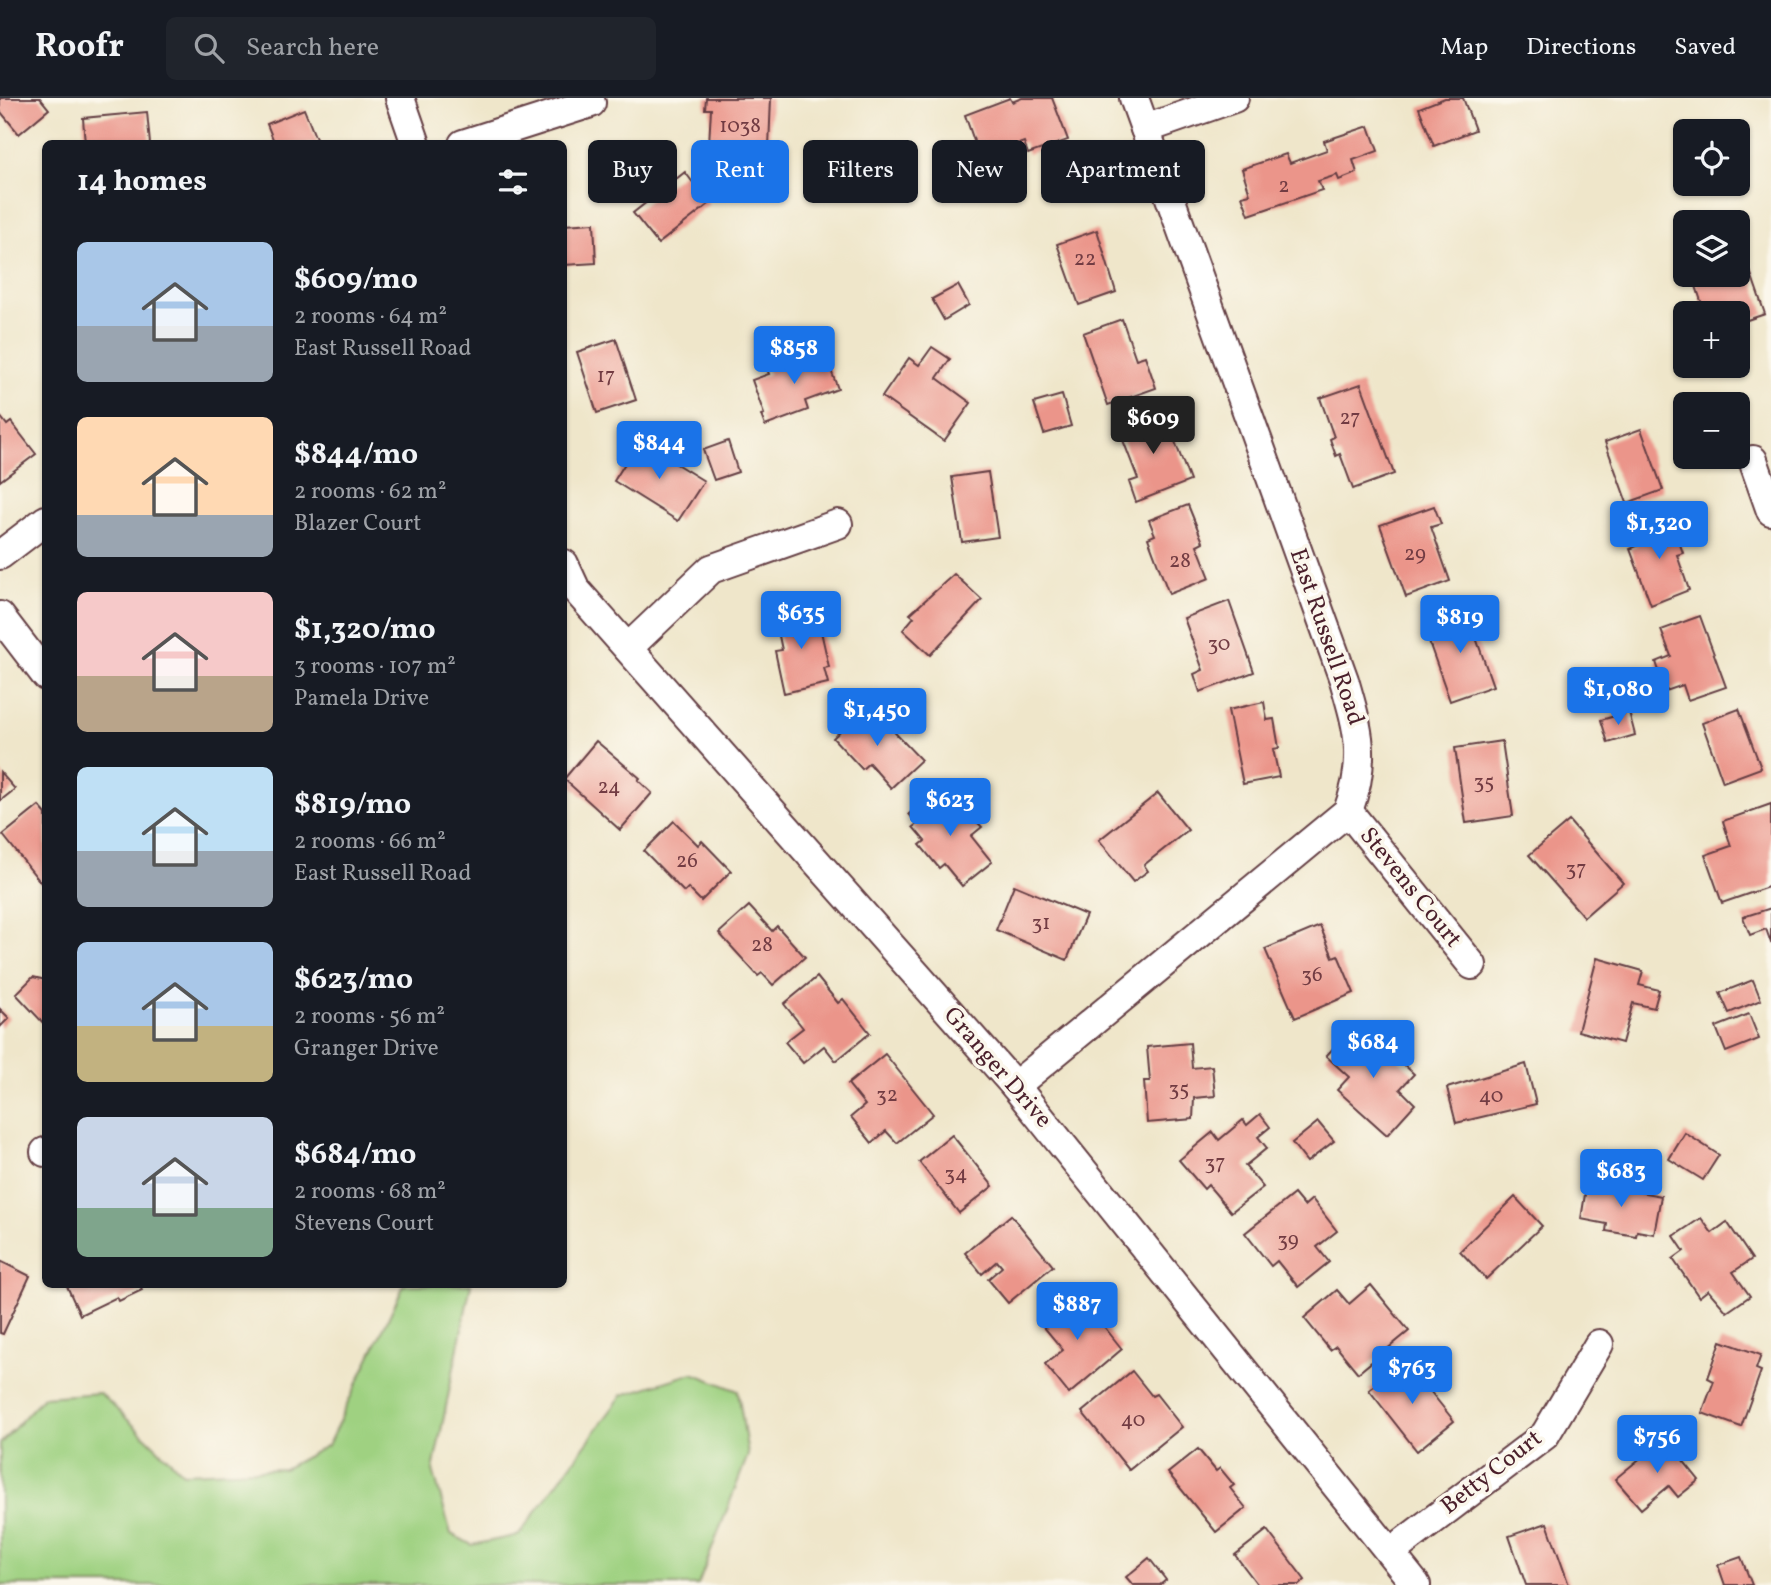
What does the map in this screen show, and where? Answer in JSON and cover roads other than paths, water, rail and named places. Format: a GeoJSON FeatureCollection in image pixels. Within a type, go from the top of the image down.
{"type":"FeatureCollection","features":[{"type":"Feature","properties":{"kind":"street"},"geometry":{"type":"LineString","coordinates":[[400,98],[415,140]]}},
{"type":"Feature","properties":{"kind":"street","name":"East Russell Road"},"geometry":{"type":"LineString","coordinates":[[1134,98],[1345,680],[1359,731],[1361,757],[1357,785],[1348,811]]}},
{"type":"Feature","properties":{"kind":"street"},"geometry":{"type":"LineString","coordinates":[[1145,129],[1234,98]]}},
{"type":"Feature","properties":{"kind":"street"},"geometry":{"type":"LineString","coordinates":[[475,140],[591,103]]}},
{"type":"Feature","properties":{"kind":"street"},"geometry":{"type":"LineString","coordinates":[[1753,460],[1771,511]]}},
{"type":"Feature","properties":{"kind":"street"},"geometry":{"type":"LineString","coordinates":[[0,555],[42,523]]}},
{"type":"Feature","properties":{"kind":"street"},"geometry":{"type":"LineString","coordinates":[[628,648],[711,569],[838,524]]}},
{"type":"Feature","properties":{"kind":"street","name":"Granger Drive"},"geometry":{"type":"LineString","coordinates":[[567,570],[576,590],[1015,1086],[1416,1585]]}},
{"type":"Feature","properties":{"kind":"street"},"geometry":{"type":"LineString","coordinates":[[0,616],[42,671]]}},
{"type":"Feature","properties":{"kind":"street"},"geometry":{"type":"LineString","coordinates":[[1015,1086],[1348,811]]}},
{"type":"Feature","properties":{"kind":"street","name":"Stevens Court"},"geometry":{"type":"LineString","coordinates":[[1348,811],[1472,965]]}},
{"type":"Feature","properties":{"kind":"street","name":"Betty Court"},"geometry":{"type":"LineString","coordinates":[[1391,1552],[1545,1435],[1599,1344]]}}]}
